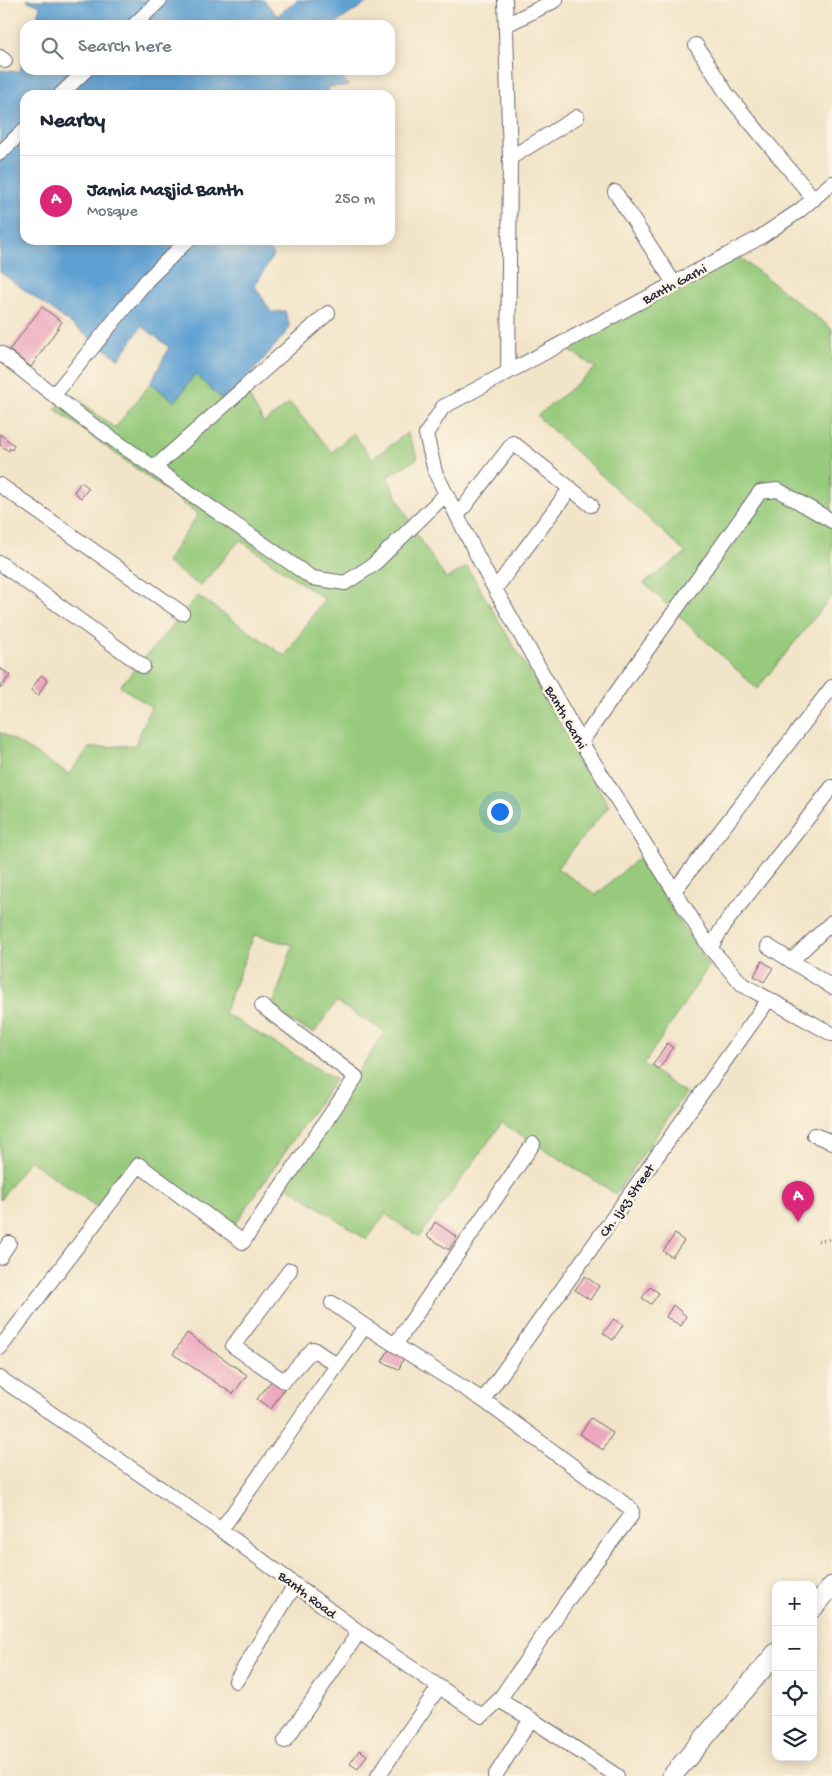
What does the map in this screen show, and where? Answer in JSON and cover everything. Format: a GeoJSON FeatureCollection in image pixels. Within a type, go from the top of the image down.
{"type":"FeatureCollection","features":[{"type":"Feature","properties":{"kind":"main road"},"geometry":{"type":"LineString","coordinates":[[817,1603],[832,1586]]}},
{"type":"Feature","properties":{"kind":"main road"},"geometry":{"type":"LineString","coordinates":[[672,1776],[772,1658]]}},
{"type":"Feature","properties":{"kind":"street"},"geometry":{"type":"LineString","coordinates":[[139,20],[160,0]]}},
{"type":"Feature","properties":{"kind":"street"},"geometry":{"type":"LineString","coordinates":[[505,0],[510,158],[508,372]]}},
{"type":"Feature","properties":{"kind":"street"},"geometry":{"type":"LineString","coordinates":[[506,25],[556,0]]}},
{"type":"Feature","properties":{"kind":"street"},"geometry":{"type":"LineString","coordinates":[[696,45],[727,94],[814,199]]}},
{"type":"Feature","properties":{"kind":"street"},"geometry":{"type":"LineString","coordinates":[[65,90],[81,75]]}},
{"type":"Feature","properties":{"kind":"street"},"geometry":{"type":"LineString","coordinates":[[510,158],[577,117]]}},
{"type":"Feature","properties":{"kind":"street"},"geometry":{"type":"LineString","coordinates":[[0,152],[20,133]]}},
{"type":"Feature","properties":{"kind":"street","name":"Banth Garhi"},"geometry":{"type":"LineString","coordinates":[[832,183],[799,211],[759,238],[443,407],[426,434],[435,472],[495,589],[581,742],[710,948],[743,985],[832,1034]]}},
{"type":"Feature","properties":{"kind":"street"},"geometry":{"type":"LineString","coordinates":[[615,192],[674,283]]}},
{"type":"Feature","properties":{"kind":"street"},"geometry":{"type":"LineString","coordinates":[[54,395],[147,280],[183,245]]}},
{"type":"Feature","properties":{"kind":"street"},"geometry":{"type":"LineString","coordinates":[[154,468],[328,313]]}},
{"type":"Feature","properties":{"kind":"street"},"geometry":{"type":"LineString","coordinates":[[0,353],[84,419],[312,578],[345,583],[373,565],[446,494]]}},
{"type":"Feature","properties":{"kind":"street"},"geometry":{"type":"LineString","coordinates":[[457,516],[513,443],[591,505]]}},
{"type":"Feature","properties":{"kind":"street"},"geometry":{"type":"LineString","coordinates":[[0,485],[182,613]]}},
{"type":"Feature","properties":{"kind":"street"},"geometry":{"type":"LineString","coordinates":[[495,589],[570,489]]}},
{"type":"Feature","properties":{"kind":"street"},"geometry":{"type":"LineString","coordinates":[[581,742],[760,492],[778,490],[832,521]]}},
{"type":"Feature","properties":{"kind":"street"},"geometry":{"type":"LineString","coordinates":[[0,563],[143,666]]}},
{"type":"Feature","properties":{"kind":"street"},"geometry":{"type":"LineString","coordinates":[[674,891],[832,688]]}},
{"type":"Feature","properties":{"kind":"street"},"geometry":{"type":"LineString","coordinates":[[710,948],[727,921],[832,787]]}},
{"type":"Feature","properties":{"kind":"street"},"geometry":{"type":"LineString","coordinates":[[791,961],[832,922]]}},
{"type":"Feature","properties":{"kind":"street"},"geometry":{"type":"LineString","coordinates":[[768,946],[832,987]]}},
{"type":"Feature","properties":{"kind":"street","name":"Ch. Ijaz Street"},"geometry":{"type":"LineString","coordinates":[[483,1400],[769,999]]}},
{"type":"Feature","properties":{"kind":"street"},"geometry":{"type":"LineString","coordinates":[[0,1348],[139,1165],[243,1242],[356,1077],[262,1006]]}},
{"type":"Feature","properties":{"kind":"street"},"geometry":{"type":"LineString","coordinates":[[814,1135],[832,1142]]}},
{"type":"Feature","properties":{"kind":"street"},"geometry":{"type":"LineString","coordinates":[[395,1345],[533,1144]]}},
{"type":"Feature","properties":{"kind":"street"},"geometry":{"type":"LineString","coordinates":[[0,1257],[9,1242]]}},
{"type":"Feature","properties":{"kind":"street"},"geometry":{"type":"LineString","coordinates":[[290,1270],[232,1346],[284,1381],[313,1349],[337,1365]]}},
{"type":"Feature","properties":{"kind":"street"},"geometry":{"type":"LineString","coordinates":[[332,1303],[365,1326],[483,1400],[630,1508],[631,1516],[583,1578],[499,1700],[618,1776]]}},
{"type":"Feature","properties":{"kind":"street"},"geometry":{"type":"LineString","coordinates":[[221,1530],[365,1326]]}},
{"type":"Feature","properties":{"kind":"street","name":"Banth Road"},"geometry":{"type":"LineString","coordinates":[[0,1378],[221,1530],[359,1632],[482,1716],[499,1700]]}},
{"type":"Feature","properties":{"kind":"street"},"geometry":{"type":"LineString","coordinates":[[236,1681],[295,1585]]}},
{"type":"Feature","properties":{"kind":"street"},"geometry":{"type":"LineString","coordinates":[[285,1741],[359,1632]]}},
{"type":"Feature","properties":{"kind":"street"},"geometry":{"type":"LineString","coordinates":[[378,1776],[439,1687]]}},
{"type":"Feature","properties":{"kind":"street"},"geometry":{"type":"LineString","coordinates":[[495,1776],[531,1719]]}},
{"type":"Feature","properties":{"kind":"path"},"geometry":{"type":"LineString","coordinates":[[818,1241],[832,1239]]}},
{"type":"Feature","properties":{"kind":"green space"},"geometry":{"type":"Polygon","coordinates":[[[733,252],[832,329],[832,596],[757,689],[644,583],[686,553],[537,416],[596,368],[560,344],[733,252]]]}},
{"type":"Feature","properties":{"kind":"green space"},"geometry":{"type":"Polygon","coordinates":[[[195,374],[244,388],[264,423],[290,403],[332,452],[353,433],[372,459],[407,433],[418,458],[387,477],[417,535],[446,579],[467,567],[609,806],[557,868],[596,895],[638,858],[709,966],[644,1064],[685,1093],[616,1194],[502,1123],[419,1237],[385,1214],[367,1240],[283,1183],[385,1032],[336,1002],[314,1033],[271,1012],[293,945],[254,935],[224,1013],[335,1079],[236,1223],[139,1165],[104,1212],[29,1160],[0,1200],[0,732],[69,774],[89,748],[135,745],[151,707],[120,686],[198,596],[285,656],[324,599],[240,540],[200,586],[166,562],[198,514],[55,409],[72,395],[115,428],[151,383],[175,402],[195,374]]]}},
{"type":"Feature","properties":{"kind":"water"},"geometry":{"type":"Polygon","coordinates":[[[26,0],[264,0],[277,16],[297,0],[371,0],[341,20],[36,20],[40,6],[26,0]]]}},
{"type":"Feature","properties":{"kind":"water"},"geometry":{"type":"Polygon","coordinates":[[[20,69],[20,75],[342,75],[348,86],[328,87],[329,90],[20,90],[20,245],[265,245],[274,254],[255,286],[271,312],[285,311],[290,328],[226,403],[195,374],[175,402],[151,383],[169,347],[142,326],[119,359],[0,272],[0,70],[19,72],[20,69]]]}},
{"type":"Feature","properties":{"kind":"building"},"geometry":{"type":"Polygon","coordinates":[[[42,307],[62,322],[31,367],[9,350],[42,307]]]}},
{"type":"Feature","properties":{"kind":"building"},"geometry":{"type":"Polygon","coordinates":[[[0,434],[14,445],[12,450],[10,448],[9,451],[0,445],[0,434]]]}},
{"type":"Feature","properties":{"kind":"building"},"geometry":{"type":"Polygon","coordinates":[[[81,482],[89,488],[81,498],[74,492],[81,482]]]}},
{"type":"Feature","properties":{"kind":"building"},"geometry":{"type":"Polygon","coordinates":[[[0,668],[10,675],[0,689],[0,668]]]}},
{"type":"Feature","properties":{"kind":"building"},"geometry":{"type":"Polygon","coordinates":[[[41,675],[47,680],[38,696],[31,690],[41,675]]]}},
{"type":"Feature","properties":{"kind":"building"},"geometry":{"type":"Polygon","coordinates":[[[762,961],[773,968],[764,982],[754,976],[762,961]]]}},
{"type":"Feature","properties":{"kind":"building"},"geometry":{"type":"Polygon","coordinates":[[[667,1043],[673,1048],[659,1069],[653,1065],[667,1043]]]}},
{"type":"Feature","properties":{"kind":"building"},"geometry":{"type":"Polygon","coordinates":[[[435,1222],[457,1237],[449,1250],[427,1236],[435,1222]]]}},
{"type":"Feature","properties":{"kind":"building"},"geometry":{"type":"Polygon","coordinates":[[[675,1234],[684,1241],[672,1257],[663,1251],[675,1234]]]}},
{"type":"Feature","properties":{"kind":"building"},"geometry":{"type":"Polygon","coordinates":[[[585,1276],[599,1286],[590,1300],[575,1290],[585,1276]]]}},
{"type":"Feature","properties":{"kind":"building"},"geometry":{"type":"Polygon","coordinates":[[[650,1287],[659,1293],[651,1304],[642,1298],[650,1287]]]}},
{"type":"Feature","properties":{"kind":"building"},"geometry":{"type":"Polygon","coordinates":[[[673,1305],[686,1316],[681,1326],[666,1317],[673,1305]]]}},
{"type":"Feature","properties":{"kind":"building"},"geometry":{"type":"Polygon","coordinates":[[[614,1319],[623,1325],[613,1340],[603,1333],[614,1319]]]}},
{"type":"Feature","properties":{"kind":"building"},"geometry":{"type":"Polygon","coordinates":[[[187,1333],[247,1375],[233,1394],[173,1354],[187,1333]]]}},
{"type":"Feature","properties":{"kind":"building"},"geometry":{"type":"Polygon","coordinates":[[[389,1349],[404,1357],[399,1369],[382,1362],[389,1349]]]}},
{"type":"Feature","properties":{"kind":"building"},"geometry":{"type":"Polygon","coordinates":[[[272,1380],[284,1389],[271,1409],[257,1399],[272,1380]]]}},
{"type":"Feature","properties":{"kind":"building"},"geometry":{"type":"Polygon","coordinates":[[[591,1418],[613,1433],[603,1450],[580,1434],[591,1418]]]}},
{"type":"Feature","properties":{"kind":"building"},"geometry":{"type":"Polygon","coordinates":[[[359,1750],[367,1755],[358,1769],[350,1764],[359,1750]]]}},
{"type":"Feature","properties":{"kind":"place","name":"Jamia Masjid Banth"},"geometry":{"type":"Point","coordinates":[798,1222]}}]}
